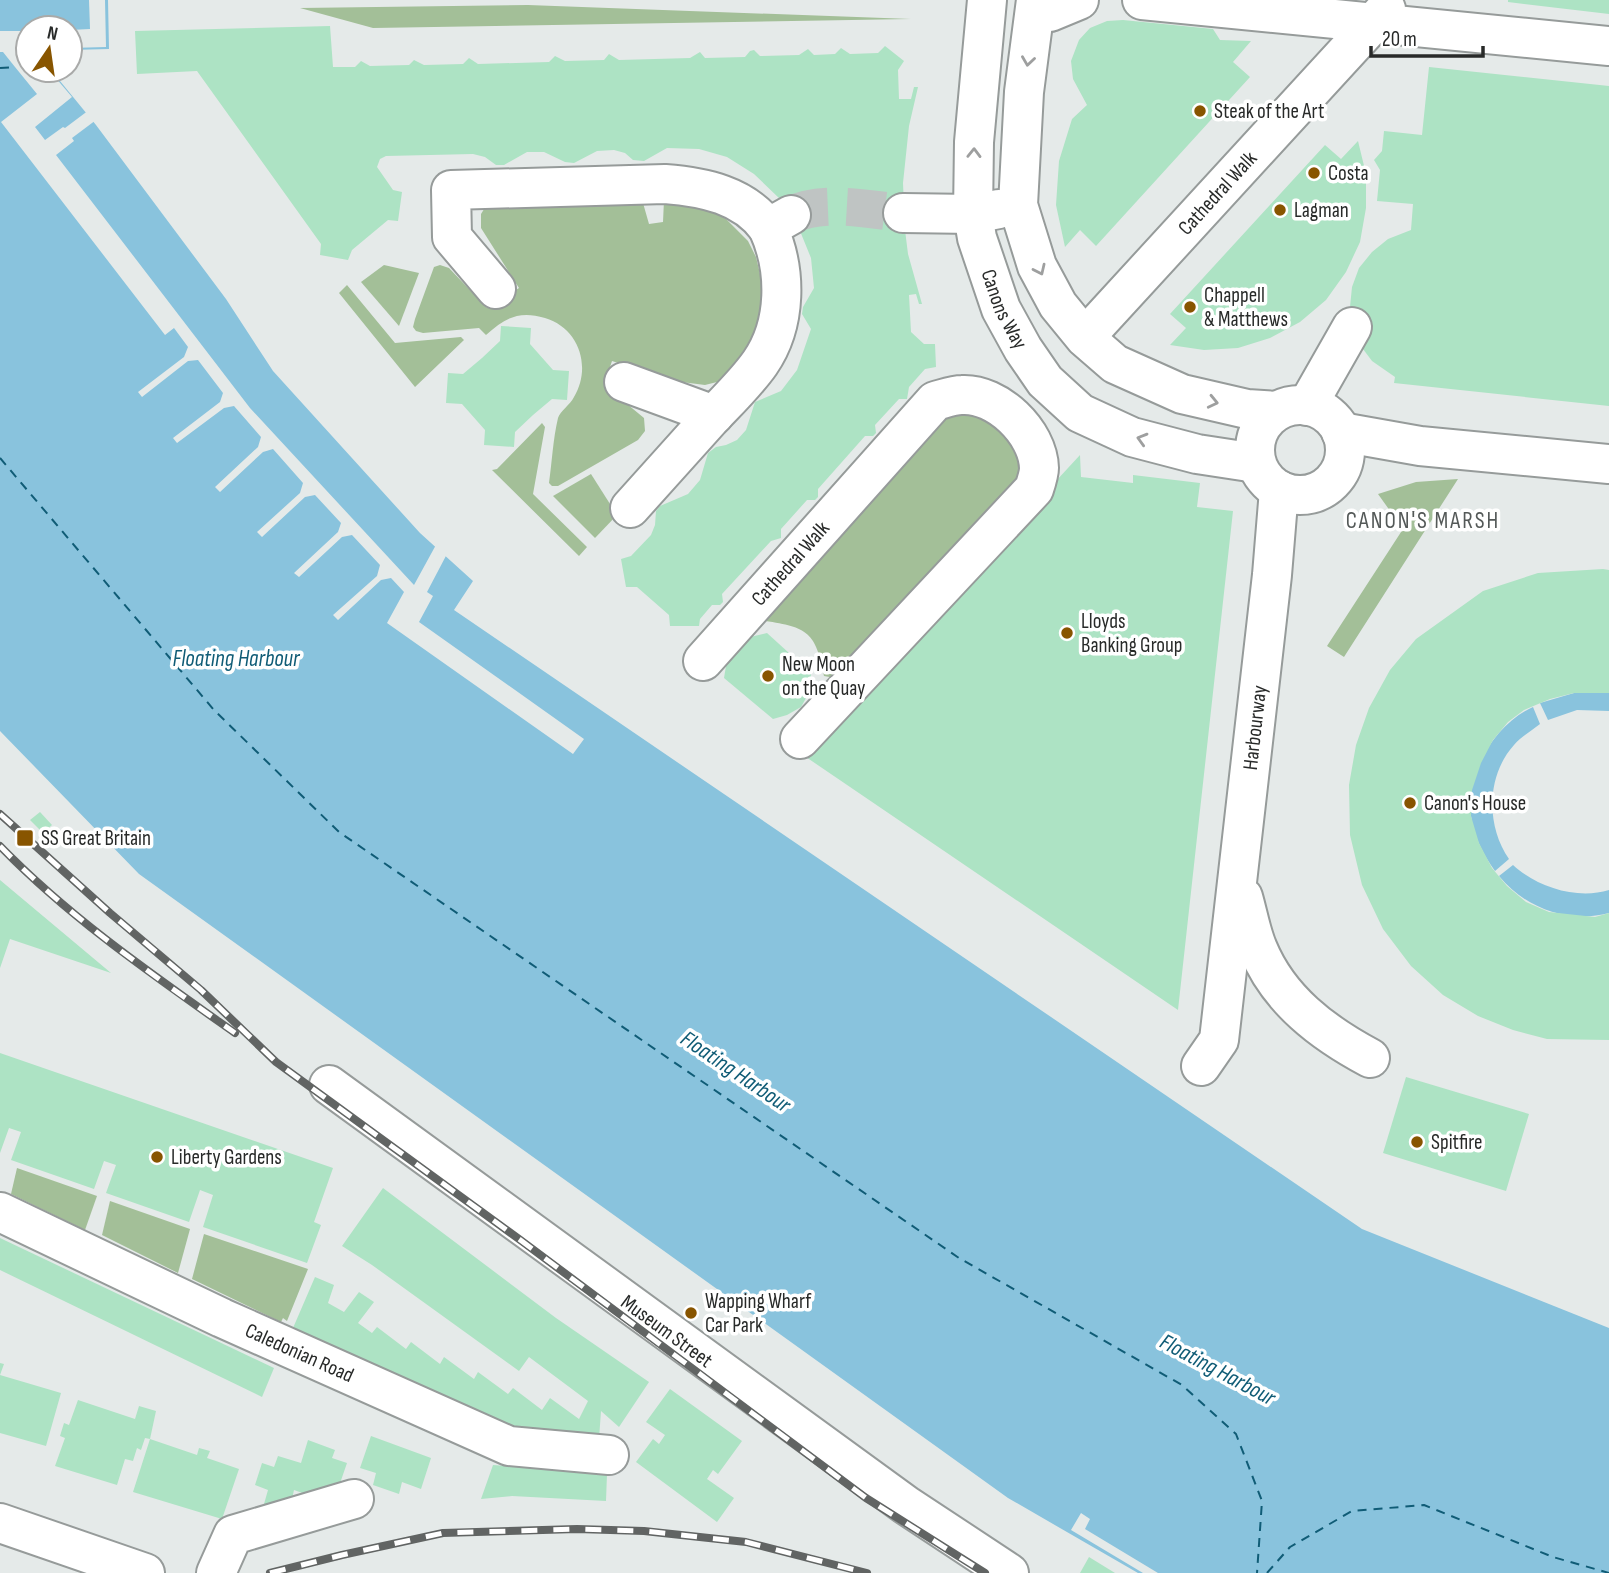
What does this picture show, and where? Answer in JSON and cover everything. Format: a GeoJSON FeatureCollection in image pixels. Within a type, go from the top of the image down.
{"type":"FeatureCollection","features":[{"type":"Feature","properties":{"kind":"street","name":"Canons Way"},"geometry":{"type":"LineString","coordinates":[[987,0],[974,142],[973,214],[977,238],[1001,309],[1045,381],[1080,413],[1132,437],[1198,454],[1282,482]]}},
{"type":"Feature","properties":{"kind":"street"},"geometry":{"type":"LineString","coordinates":[[1142,0],[1385,11],[1609,46]]}},
{"type":"Feature","properties":{"kind":"street"},"geometry":{"type":"LineString","coordinates":[[1055,4],[1024,92],[1018,205],[1037,266],[1058,305],[1085,338],[1115,364],[1182,394],[1247,409],[1292,409],[1321,411],[1333,420],[1343,447],[1337,477],[1326,487],[1282,482],[1254,448],[1265,421],[1292,409],[1352,327]]}},
{"type":"Feature","properties":{"kind":"street","name":"Cathedral Walk"},"geometry":{"type":"LineString","coordinates":[[1097,324],[1385,11]]}},
{"type":"Feature","properties":{"kind":"street"},"geometry":{"type":"LineString","coordinates":[[496,289],[452,237],[451,190],[666,184],[692,186],[722,194],[755,213],[780,222],[776,246],[780,264],[781,296],[776,328],[759,365],[630,508]]}},
{"type":"Feature","properties":{"kind":"street"},"geometry":{"type":"LineString","coordinates":[[904,212],[973,214],[1018,205]]}},
{"type":"Feature","properties":{"kind":"street"},"geometry":{"type":"LineString","coordinates":[[624,382],[714,415]]}},
{"type":"Feature","properties":{"kind":"street","name":"Cathedral Walk"},"geometry":{"type":"LineString","coordinates":[[703,661],[935,401],[962,394],[1021,407],[1039,467],[1034,489],[800,739]]}},
{"type":"Feature","properties":{"kind":"street"},"geometry":{"type":"LineString","coordinates":[[1343,447],[1420,446],[1609,464]]}},
{"type":"Feature","properties":{"kind":"street","name":"Harbourway"},"geometry":{"type":"LineString","coordinates":[[1202,1066],[1219,1040],[1282,482]]}},
{"type":"Feature","properties":{"kind":"street","name":"Harbourway"},"geometry":{"type":"LineString","coordinates":[[1238,878],[1258,949],[1272,977],[1309,1018],[1342,1043],[1370,1058]]}},
{"type":"Feature","properties":{"kind":"street","name":"Museum Street"},"geometry":{"type":"LineString","coordinates":[[329,1085],[906,1505],[1009,1573]]}},
{"type":"Feature","properties":{"kind":"street","name":"Caledonian Road"},"geometry":{"type":"LineString","coordinates":[[0,1212],[222,1318],[509,1446],[609,1455]]}},
{"type":"Feature","properties":{"kind":"street"},"geometry":{"type":"LineString","coordinates":[[219,1566],[233,1535],[354,1499]]}},
{"type":"Feature","properties":{"kind":"street"},"geometry":{"type":"LineString","coordinates":[[0,1523],[135,1569]]}},
{"type":"Feature","properties":{"kind":"green space"},"geometry":{"type":"Polygon","coordinates":[[[528,5],[911,19],[373,28],[300,8],[528,5]]]}},
{"type":"Feature","properties":{"kind":"green space"},"geometry":{"type":"Polygon","coordinates":[[[664,200],[700,204],[726,219],[748,241],[756,257],[764,291],[756,341],[721,381],[705,385],[674,381],[612,361],[604,385],[644,418],[645,431],[638,440],[558,486],[552,486],[549,483],[558,418],[574,397],[582,373],[582,361],[574,339],[557,323],[527,315],[506,320],[486,335],[479,328],[423,333],[416,331],[413,327],[415,319],[434,267],[440,265],[449,268],[487,308],[519,288],[481,228],[481,214],[486,206],[643,203],[649,224],[663,222],[664,200]]]}},
{"type":"Feature","properties":{"kind":"green space"},"geometry":{"type":"Polygon","coordinates":[[[384,265],[419,273],[399,326],[361,282],[384,265]]]}},
{"type":"Feature","properties":{"kind":"green space"},"geometry":{"type":"Polygon","coordinates":[[[347,285],[395,343],[461,337],[464,340],[415,387],[339,293],[347,285]]]}},
{"type":"Feature","properties":{"kind":"green space"},"geometry":{"type":"Polygon","coordinates":[[[982,412],[1008,437],[1018,454],[1020,464],[1016,489],[835,678],[824,676],[813,641],[800,629],[765,621],[766,605],[942,413],[982,412]]]}},
{"type":"Feature","properties":{"kind":"green space"},"geometry":{"type":"Polygon","coordinates":[[[542,423],[545,427],[533,494],[587,547],[579,556],[492,470],[497,469],[542,423]]]}},
{"type":"Feature","properties":{"kind":"green space"},"geometry":{"type":"Polygon","coordinates":[[[591,474],[617,515],[595,538],[553,496],[591,474]]]}},
{"type":"Feature","properties":{"kind":"green space"},"geometry":{"type":"Polygon","coordinates":[[[1458,479],[1344,657],[1327,646],[1403,529],[1378,494],[1416,482],[1458,479]]]}},
{"type":"Feature","properties":{"kind":"green space"},"geometry":{"type":"Polygon","coordinates":[[[17,1168],[97,1196],[85,1230],[11,1194],[17,1168]]]}},
{"type":"Feature","properties":{"kind":"green space"},"geometry":{"type":"Polygon","coordinates":[[[110,1201],[190,1229],[178,1273],[102,1235],[110,1201]]]}},
{"type":"Feature","properties":{"kind":"green space"},"geometry":{"type":"Polygon","coordinates":[[[204,1234],[308,1269],[287,1321],[283,1318],[281,1322],[192,1279],[204,1234]]]}},
{"type":"Feature","properties":{"kind":"water","name":"Floating Harbour"},"geometry":{"type":"Polygon","coordinates":[[[0,0],[108,0],[109,49],[84,50],[84,14],[14,14],[14,84],[62,84],[226,299],[273,371],[420,533],[473,581],[454,610],[1362,1229],[1609,1328],[1609,1573],[1138,1573],[1008,1498],[139,874],[0,731],[0,0]]]}},
{"type":"Feature","properties":{"kind":"water"},"geometry":{"type":"Polygon","coordinates":[[[1574,693],[1609,693],[1609,711],[1577,710],[1548,720],[1540,703],[1574,693]]]}},
{"type":"Feature","properties":{"kind":"water"},"geometry":{"type":"Polygon","coordinates":[[[1533,707],[1540,724],[1514,745],[1505,757],[1494,786],[1492,801],[1496,832],[1509,859],[1495,871],[1480,845],[1472,823],[1470,800],[1473,783],[1478,767],[1495,738],[1506,725],[1533,707]]]}},
{"type":"Feature","properties":{"kind":"water"},"geometry":{"type":"Polygon","coordinates":[[[1513,865],[1534,880],[1558,890],[1597,893],[1609,890],[1609,913],[1594,916],[1563,915],[1534,905],[1521,897],[1499,876],[1513,865]]]}},
{"type":"Feature","properties":{"kind":"pier"},"geometry":{"type":"Polygon","coordinates":[[[89,0],[105,0],[106,47],[84,48],[84,29],[90,29],[89,0]]]}},
{"type":"Feature","properties":{"kind":"pier"},"geometry":{"type":"Polygon","coordinates":[[[0,31],[14,31],[14,66],[0,52],[0,31]]]}},
{"type":"Feature","properties":{"kind":"pier"},"geometry":{"type":"Polygon","coordinates":[[[29,84],[61,84],[72,97],[35,127],[45,140],[89,110],[96,120],[72,138],[74,141],[56,155],[250,408],[414,585],[437,543],[448,552],[427,592],[433,596],[419,622],[584,739],[573,754],[387,623],[404,592],[391,578],[381,580],[338,620],[333,615],[377,576],[380,565],[352,535],[342,537],[299,577],[294,573],[338,532],[341,523],[315,495],[305,497],[262,537],[257,532],[300,493],[303,483],[273,449],[263,452],[220,492],[215,487],[258,447],[261,437],[234,406],[224,408],[177,443],[173,438],[220,402],[223,393],[198,360],[188,361],[142,397],[138,392],[184,357],[188,347],[174,328],[165,335],[1,122],[37,94],[29,84]]]}},
{"type":"Feature","properties":{"kind":"pier"},"geometry":{"type":"Polygon","coordinates":[[[1081,1513],[1090,1519],[1085,1529],[1158,1573],[1143,1573],[1071,1530],[1081,1513]]]}},
{"type":"Feature","properties":{"kind":"building"},"geometry":{"type":"Polygon","coordinates":[[[1609,0],[1609,14],[1508,2],[1609,0]]]}},
{"type":"Feature","properties":{"kind":"building"},"geometry":{"type":"Polygon","coordinates":[[[1123,20],[1213,29],[1220,40],[1251,41],[1233,62],[1250,77],[1096,246],[1080,230],[1065,247],[1056,205],[1059,161],[1072,119],[1087,105],[1073,79],[1071,61],[1079,40],[1090,28],[1107,21],[1123,20]]]}},
{"type":"Feature","properties":{"kind":"building"},"geometry":{"type":"Polygon","coordinates":[[[330,26],[333,67],[355,67],[361,61],[370,66],[409,65],[414,60],[424,65],[463,64],[469,58],[478,64],[549,62],[555,56],[565,61],[604,60],[609,54],[619,60],[690,58],[700,52],[705,58],[745,57],[754,50],[760,56],[799,55],[808,49],[814,55],[835,54],[841,48],[850,54],[878,53],[885,46],[904,61],[898,70],[899,99],[911,99],[914,87],[918,87],[909,126],[903,183],[908,254],[922,304],[919,304],[916,294],[909,295],[911,332],[924,344],[935,344],[936,367],[925,369],[909,387],[907,399],[899,399],[875,425],[876,433],[873,436],[865,436],[818,489],[818,497],[815,500],[807,500],[781,529],[781,538],[771,541],[722,594],[723,602],[720,605],[712,605],[700,619],[699,626],[670,626],[669,615],[637,587],[626,587],[621,559],[631,556],[651,535],[656,511],[660,506],[688,494],[700,480],[708,453],[716,447],[737,440],[746,430],[755,402],[781,391],[797,370],[811,329],[802,314],[803,307],[814,288],[811,258],[800,231],[780,199],[754,174],[727,157],[699,149],[667,148],[644,161],[633,160],[625,153],[614,150],[597,151],[574,163],[565,162],[544,152],[527,152],[504,165],[496,165],[485,157],[473,154],[386,156],[380,159],[377,167],[393,190],[402,192],[398,221],[388,220],[352,250],[348,260],[320,255],[321,244],[197,71],[137,74],[135,31],[330,26]]]}},
{"type":"Feature","properties":{"kind":"building"},"geometry":{"type":"Polygon","coordinates":[[[1429,67],[1609,86],[1609,406],[1394,383],[1395,377],[1372,361],[1360,345],[1352,327],[1350,307],[1352,287],[1359,268],[1372,252],[1388,239],[1411,230],[1413,204],[1377,201],[1380,170],[1374,160],[1382,151],[1384,131],[1422,135],[1429,67]]]}},
{"type":"Feature","properties":{"kind":"building"},"geometry":{"type":"Polygon","coordinates":[[[1358,141],[1366,174],[1366,208],[1360,242],[1346,272],[1326,300],[1300,322],[1270,338],[1238,348],[1204,350],[1170,345],[1186,328],[1170,314],[1325,145],[1341,159],[1358,141]]]}},
{"type":"Feature","properties":{"kind":"building"},"geometry":{"type":"Polygon","coordinates":[[[501,326],[531,328],[530,344],[553,370],[569,371],[567,400],[552,399],[533,415],[515,432],[514,447],[484,445],[485,430],[462,404],[446,403],[448,373],[463,374],[482,358],[500,341],[501,326]]]}},
{"type":"Feature","properties":{"kind":"building","name":"Lloyds Banking Group"},"geometry":{"type":"Polygon","coordinates":[[[1080,455],[1081,477],[1133,483],[1133,475],[1200,483],[1197,507],[1233,511],[1178,1010],[803,755],[1080,455]]]}},
{"type":"Feature","properties":{"kind":"building","name":"Canon's House"},"geometry":{"type":"Polygon","coordinates":[[[1609,570],[1609,693],[1574,693],[1524,710],[1508,722],[1493,740],[1481,763],[1472,790],[1471,816],[1479,843],[1492,868],[1507,886],[1526,902],[1549,912],[1595,917],[1609,913],[1609,1040],[1547,1039],[1513,1030],[1478,1016],[1443,995],[1411,966],[1383,929],[1362,885],[1350,835],[1349,785],[1356,745],[1369,708],[1390,670],[1416,639],[1483,591],[1538,573],[1609,570]]]}},
{"type":"Feature","properties":{"kind":"building","name":"New Moon on the Quay"},"geometry":{"type":"Polygon","coordinates":[[[767,633],[811,673],[810,691],[801,707],[773,719],[724,678],[727,660],[746,638],[767,633]]]}},
{"type":"Feature","properties":{"kind":"building"},"geometry":{"type":"Polygon","coordinates":[[[40,812],[52,825],[43,833],[30,820],[40,812]]]}},
{"type":"Feature","properties":{"kind":"building"},"geometry":{"type":"Polygon","coordinates":[[[0,880],[111,973],[10,939],[0,968],[0,880]]]}},
{"type":"Feature","properties":{"kind":"building","name":"Liberty Gardens"},"geometry":{"type":"Polygon","coordinates":[[[0,1053],[333,1168],[314,1222],[321,1225],[307,1263],[203,1227],[213,1195],[200,1190],[189,1222],[106,1193],[116,1165],[104,1161],[94,1189],[11,1160],[21,1132],[9,1128],[0,1153],[0,1053]]]}},
{"type":"Feature","properties":{"kind":"building"},"geometry":{"type":"Polygon","coordinates":[[[1406,1077],[1529,1114],[1506,1191],[1383,1153],[1406,1077]]]}},
{"type":"Feature","properties":{"kind":"building"},"geometry":{"type":"Polygon","coordinates":[[[383,1188],[556,1318],[649,1382],[619,1427],[601,1411],[599,1439],[527,1432],[328,1346],[293,1328],[315,1277],[334,1285],[328,1303],[344,1312],[359,1292],[374,1302],[358,1323],[372,1333],[377,1327],[406,1349],[411,1342],[440,1364],[444,1357],[474,1379],[478,1372],[508,1394],[513,1388],[542,1410],[550,1398],[579,1419],[588,1401],[529,1357],[519,1371],[342,1246],[383,1188]]]}},
{"type":"Feature","properties":{"kind":"building"},"geometry":{"type":"Polygon","coordinates":[[[0,1238],[274,1368],[262,1397],[0,1270],[0,1238]]]}},
{"type":"Feature","properties":{"kind":"building"},"geometry":{"type":"Polygon","coordinates":[[[0,1375],[61,1393],[46,1446],[0,1433],[0,1375]]]}},
{"type":"Feature","properties":{"kind":"building"},"geometry":{"type":"Polygon","coordinates":[[[670,1389],[742,1441],[718,1474],[713,1470],[707,1479],[734,1498],[717,1522],[636,1462],[653,1439],[659,1444],[665,1435],[646,1422],[670,1389]]]}},
{"type":"Feature","properties":{"kind":"building"},"geometry":{"type":"Polygon","coordinates":[[[78,1400],[135,1419],[139,1406],[156,1411],[150,1439],[145,1438],[141,1450],[137,1448],[133,1461],[125,1459],[117,1485],[55,1466],[65,1438],[60,1436],[64,1423],[69,1425],[78,1400]]]}},
{"type":"Feature","properties":{"kind":"building"},"geometry":{"type":"Polygon","coordinates":[[[371,1436],[431,1458],[421,1489],[402,1482],[399,1494],[373,1485],[376,1473],[360,1468],[371,1436]]]}},
{"type":"Feature","properties":{"kind":"building"},"geometry":{"type":"Polygon","coordinates":[[[150,1439],[197,1455],[199,1448],[210,1451],[207,1458],[239,1469],[222,1519],[133,1492],[150,1439]]]}},
{"type":"Feature","properties":{"kind":"building"},"geometry":{"type":"Polygon","coordinates":[[[308,1440],[335,1450],[332,1458],[347,1463],[337,1492],[323,1487],[319,1499],[294,1490],[289,1513],[264,1504],[268,1490],[255,1485],[262,1463],[274,1467],[278,1456],[301,1463],[308,1440]]]}},
{"type":"Feature","properties":{"kind":"building"},"geometry":{"type":"Polygon","coordinates":[[[493,1465],[607,1474],[606,1501],[512,1496],[481,1499],[493,1465]]]}},
{"type":"Feature","properties":{"kind":"building"},"geometry":{"type":"Polygon","coordinates":[[[1089,1557],[1115,1573],[1080,1573],[1089,1557]]]}},
{"type":"Feature","properties":{"kind":"ferry route"},"geometry":{"type":"LineString","coordinates":[[0,68],[14,67]]}},
{"type":"Feature","properties":{"kind":"ferry route"},"geometry":{"type":"LineString","coordinates":[[0,458],[214,710],[339,832],[959,1258],[1182,1385],[1236,1434],[1262,1501],[1257,1573]]}},
{"type":"Feature","properties":{"kind":"ferry route"},"geometry":{"type":"LineString","coordinates":[[1267,1573],[1290,1547],[1352,1511],[1424,1505],[1553,1557],[1609,1573]]}},
{"type":"Feature","properties":{"kind":"tunnel"},"geometry":{"type":"LineString","coordinates":[[791,215],[804,210],[832,207],[903,213]]}},
{"type":"Feature","properties":{"kind":"railway"},"geometry":{"type":"LineString","coordinates":[[0,814],[201,990],[276,1062],[866,1498],[985,1573]]}},
{"type":"Feature","properties":{"kind":"railway"},"geometry":{"type":"LineString","coordinates":[[0,846],[83,922],[235,1033]]}},
{"type":"Feature","properties":{"kind":"railway"},"geometry":{"type":"LineString","coordinates":[[270,1573],[443,1533],[577,1529],[644,1531],[746,1542],[867,1573]]}},
{"type":"Feature","properties":{"kind":"place","name":"Steak of the Art"},"geometry":{"type":"Point","coordinates":[1200,111]}},
{"type":"Feature","properties":{"kind":"place","name":"Costa"},"geometry":{"type":"Point","coordinates":[1314,173]}},
{"type":"Feature","properties":{"kind":"place","name":"Lagman"},"geometry":{"type":"Point","coordinates":[1280,210]}},
{"type":"Feature","properties":{"kind":"place","name":"Chappell & Matthews"},"geometry":{"type":"Point","coordinates":[1190,307]}},
{"type":"Feature","properties":{"kind":"place","name":"Lloyds Banking Group"},"geometry":{"type":"Point","coordinates":[1067,633]}},
{"type":"Feature","properties":{"kind":"place","name":"New Moon on the Quay"},"geometry":{"type":"Point","coordinates":[768,676]}},
{"type":"Feature","properties":{"kind":"place","name":"Canon's House"},"geometry":{"type":"Point","coordinates":[1410,803]}},
{"type":"Feature","properties":{"kind":"place","name":"SS Great Britain"},"geometry":{"type":"Point","coordinates":[25,838]}},
{"type":"Feature","properties":{"kind":"place","name":"Spitfire"},"geometry":{"type":"Point","coordinates":[1417,1142]}},
{"type":"Feature","properties":{"kind":"place","name":"Liberty Gardens"},"geometry":{"type":"Point","coordinates":[157,1157]}},
{"type":"Feature","properties":{"kind":"place","name":"Wapping Wharf Car Park"},"geometry":{"type":"Point","coordinates":[691,1313]}},
{"type":"Feature","properties":{"kind":"district","name":"CANON'S MARSH"},"geometry":{"type":"Point","coordinates":[1423,520]}}]}
